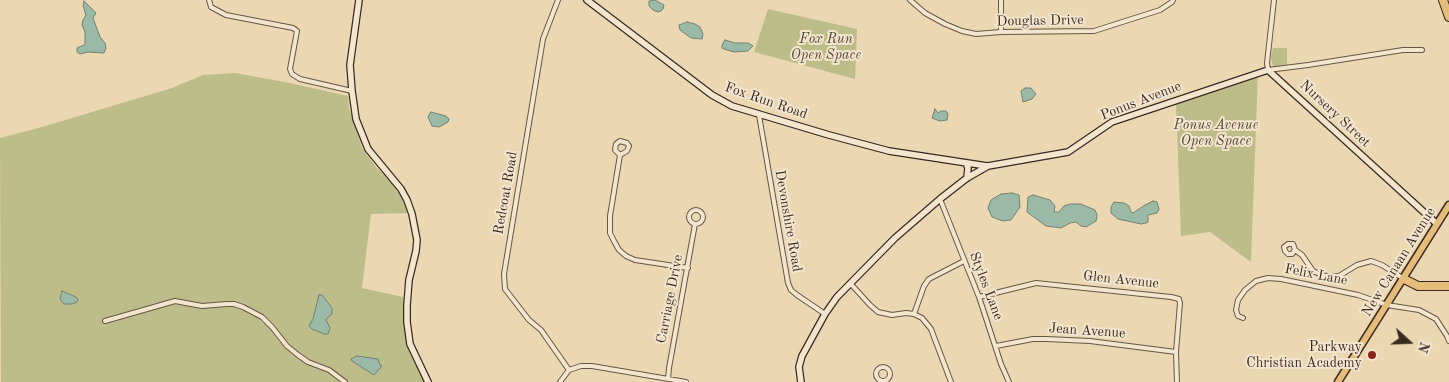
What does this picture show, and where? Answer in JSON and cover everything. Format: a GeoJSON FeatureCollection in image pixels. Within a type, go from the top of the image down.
{"type":"FeatureCollection","features":[{"type":"Feature","properties":{"kind":"highway"},"geometry":{"type":"LineString","coordinates":[[1443,0],[1449,17]]}},
{"type":"Feature","properties":{"kind":"highway"},"geometry":{"type":"LineString","coordinates":[[1404,278],[1418,286],[1449,286]]}},
{"type":"Feature","properties":{"kind":"main road","name":"New Canaan Avenue"},"geometry":{"type":"LineString","coordinates":[[1338,382],[1449,205]]}},
{"type":"Feature","properties":{"kind":"street"},"geometry":{"type":"LineString","coordinates":[[209,0],[211,7],[226,15],[292,28],[297,31],[290,69],[294,77],[352,91]]}},
{"type":"Feature","properties":{"kind":"street"},"geometry":{"type":"LineString","coordinates":[[359,0],[350,65],[356,119],[368,149],[401,189],[412,214],[417,240],[409,280],[406,322],[410,344],[428,382]]}},
{"type":"Feature","properties":{"kind":"street","name":"Redcoat Road"},"geometry":{"type":"LineString","coordinates":[[558,0],[543,38],[504,274],[505,290],[529,320],[541,330],[569,370]]}},
{"type":"Feature","properties":{"kind":"street","name":"Fox Run Road"},"geometry":{"type":"LineString","coordinates":[[587,0],[712,95],[732,106],[889,151],[988,166]]}},
{"type":"Feature","properties":{"kind":"street"},"geometry":{"type":"LineString","coordinates":[[594,6],[598,0]]}},
{"type":"Feature","properties":{"kind":"street","name":"Douglas Drive"},"geometry":{"type":"LineString","coordinates":[[910,0],[925,13],[962,31],[976,34],[1094,31],[1160,10],[1173,0]]}},
{"type":"Feature","properties":{"kind":"street"},"geometry":{"type":"LineString","coordinates":[[1001,0],[1001,32]]}},
{"type":"Feature","properties":{"kind":"street"},"geometry":{"type":"LineString","coordinates":[[1268,70],[1267,63],[1274,0]]}},
{"type":"Feature","properties":{"kind":"street","name":"Ponus Avenue"},"geometry":{"type":"LineString","coordinates":[[801,382],[799,373],[800,361],[825,314],[850,283],[895,238],[940,199],[967,178],[988,166],[1073,150],[1112,122],[1268,70],[1403,50],[1422,50]]}},
{"type":"Feature","properties":{"kind":"street","name":"Nursery Street"},"geometry":{"type":"LineString","coordinates":[[1268,70],[1437,224]]}},
{"type":"Feature","properties":{"kind":"street","name":"Devonshire Road"},"geometry":{"type":"LineString","coordinates":[[759,114],[788,283],[791,290],[825,314]]}},
{"type":"Feature","properties":{"kind":"street"},"geometry":{"type":"LineString","coordinates":[[620,155],[610,216],[610,233],[619,250],[635,260],[688,268]]}},
{"type":"Feature","properties":{"kind":"street"},"geometry":{"type":"LineString","coordinates":[[966,162],[968,168],[967,178]]}},
{"type":"Feature","properties":{"kind":"street","name":"Styles Lane"},"geometry":{"type":"LineString","coordinates":[[940,199],[979,297],[1001,364],[1009,382]]}},
{"type":"Feature","properties":{"kind":"street","name":"Carriage Drive"},"geometry":{"type":"LineString","coordinates":[[668,379],[695,224]]}},
{"type":"Feature","properties":{"kind":"street"},"geometry":{"type":"LineString","coordinates":[[1295,250],[1302,255],[1313,271],[1322,275],[1339,276],[1357,265],[1371,261],[1377,262],[1404,278]]}},
{"type":"Feature","properties":{"kind":"street"},"geometry":{"type":"LineString","coordinates":[[914,314],[924,286],[929,279],[964,261]]}},
{"type":"Feature","properties":{"kind":"street","name":"Felix Lane"},"geometry":{"type":"LineString","coordinates":[[1243,318],[1238,316],[1236,310],[1238,300],[1256,281],[1268,278],[1358,295],[1387,305]]}},
{"type":"Feature","properties":{"kind":"street"},"geometry":{"type":"LineString","coordinates":[[850,283],[878,312],[892,315],[914,314],[922,318],[931,329],[951,382]]}},
{"type":"Feature","properties":{"kind":"street","name":"Glen Avenue"},"geometry":{"type":"LineString","coordinates":[[979,297],[1036,283],[1178,299],[1180,303],[1176,352],[1177,382]]}},
{"type":"Feature","properties":{"kind":"street"},"geometry":{"type":"LineString","coordinates":[[105,321],[174,301],[202,306],[234,304],[262,317],[287,346],[298,355],[308,362],[329,370],[345,382]]}},
{"type":"Feature","properties":{"kind":"street"},"geometry":{"type":"LineString","coordinates":[[1387,305],[1419,310],[1436,319],[1449,341]]}},
{"type":"Feature","properties":{"kind":"street","name":"Jean Avenue"},"geometry":{"type":"LineString","coordinates":[[996,346],[1032,339],[1046,339],[1090,341],[1176,352]]}},
{"type":"Feature","properties":{"kind":"street"},"geometry":{"type":"LineString","coordinates":[[560,382],[569,370],[581,366],[592,366],[686,382]]}},
{"type":"Feature","properties":{"kind":"green space","name":"Fox Run Open Space"},"geometry":{"type":"Polygon","coordinates":[[[768,9],[857,29],[855,79],[754,52],[768,9]]]}},
{"type":"Feature","properties":{"kind":"green space"},"geometry":{"type":"Polygon","coordinates":[[[1273,48],[1287,48],[1287,66],[1273,67],[1271,57],[1273,48]]]}},
{"type":"Feature","properties":{"kind":"green space","name":"Ponus Avenue Open Space"},"geometry":{"type":"Polygon","coordinates":[[[1258,72],[1251,262],[1210,232],[1181,236],[1176,104],[1227,87],[1258,72]]]}},
{"type":"Feature","properties":{"kind":"green space"},"geometry":{"type":"Polygon","coordinates":[[[235,73],[348,96],[349,108],[362,148],[376,167],[392,183],[410,213],[371,214],[362,288],[403,297],[406,341],[426,382],[1,382],[0,138],[172,88],[203,75],[235,73]]]}},
{"type":"Feature","properties":{"kind":"shaded area"},"geometry":{"type":"Polygon","coordinates":[[[655,0],[664,5],[661,11],[653,10],[649,6],[649,1],[655,0]]]}},
{"type":"Feature","properties":{"kind":"shaded area"},"geometry":{"type":"Polygon","coordinates":[[[84,1],[96,13],[93,18],[100,37],[105,43],[104,53],[88,52],[80,54],[77,52],[77,48],[85,44],[85,32],[82,25],[86,15],[83,6],[84,1]]]}},
{"type":"Feature","properties":{"kind":"shaded area"},"geometry":{"type":"Polygon","coordinates":[[[687,22],[700,27],[703,34],[702,39],[691,38],[680,30],[679,25],[687,22]]]}},
{"type":"Feature","properties":{"kind":"shaded area"},"geometry":{"type":"Polygon","coordinates":[[[725,40],[735,43],[748,43],[753,46],[748,51],[734,52],[722,48],[725,40]]]}},
{"type":"Feature","properties":{"kind":"shaded area"},"geometry":{"type":"Polygon","coordinates":[[[1025,88],[1031,88],[1036,94],[1032,99],[1023,102],[1021,91],[1025,88]]]}},
{"type":"Feature","properties":{"kind":"shaded area"},"geometry":{"type":"Polygon","coordinates":[[[935,109],[938,113],[946,111],[948,114],[947,120],[940,121],[932,118],[935,109]]]}},
{"type":"Feature","properties":{"kind":"shaded area"},"geometry":{"type":"Polygon","coordinates":[[[431,112],[446,116],[449,119],[448,122],[439,127],[432,126],[428,117],[431,112]]]}},
{"type":"Feature","properties":{"kind":"shaded area"},"geometry":{"type":"Polygon","coordinates":[[[1012,193],[1019,195],[1020,207],[1011,220],[1003,221],[992,217],[988,208],[991,200],[1001,194],[1012,193]]]}},
{"type":"Feature","properties":{"kind":"shaded area"},"geometry":{"type":"Polygon","coordinates":[[[1033,195],[1050,200],[1055,206],[1054,212],[1059,212],[1064,206],[1070,204],[1081,204],[1095,210],[1097,215],[1096,221],[1086,227],[1076,222],[1061,228],[1046,226],[1027,212],[1028,197],[1033,195]]]}},
{"type":"Feature","properties":{"kind":"shaded area"},"geometry":{"type":"Polygon","coordinates":[[[1153,201],[1157,202],[1159,209],[1157,213],[1148,215],[1148,222],[1146,223],[1141,224],[1118,219],[1111,213],[1111,207],[1114,202],[1124,203],[1129,206],[1133,213],[1153,201]]]}},
{"type":"Feature","properties":{"kind":"shaded area"},"geometry":{"type":"Polygon","coordinates":[[[62,291],[76,297],[78,299],[77,302],[64,304],[60,299],[62,291]]]}},
{"type":"Feature","properties":{"kind":"shaded area"},"geometry":{"type":"Polygon","coordinates":[[[319,295],[322,295],[332,308],[332,314],[326,320],[330,328],[328,334],[312,329],[309,326],[313,319],[319,295]]]}},
{"type":"Feature","properties":{"kind":"shaded area"},"geometry":{"type":"Polygon","coordinates":[[[357,356],[378,359],[382,366],[374,375],[352,361],[351,359],[357,356]]]}},
{"type":"Feature","properties":{"kind":"place","name":"Parkway Christian Academy"},"geometry":{"type":"Point","coordinates":[1372,355]}}]}
